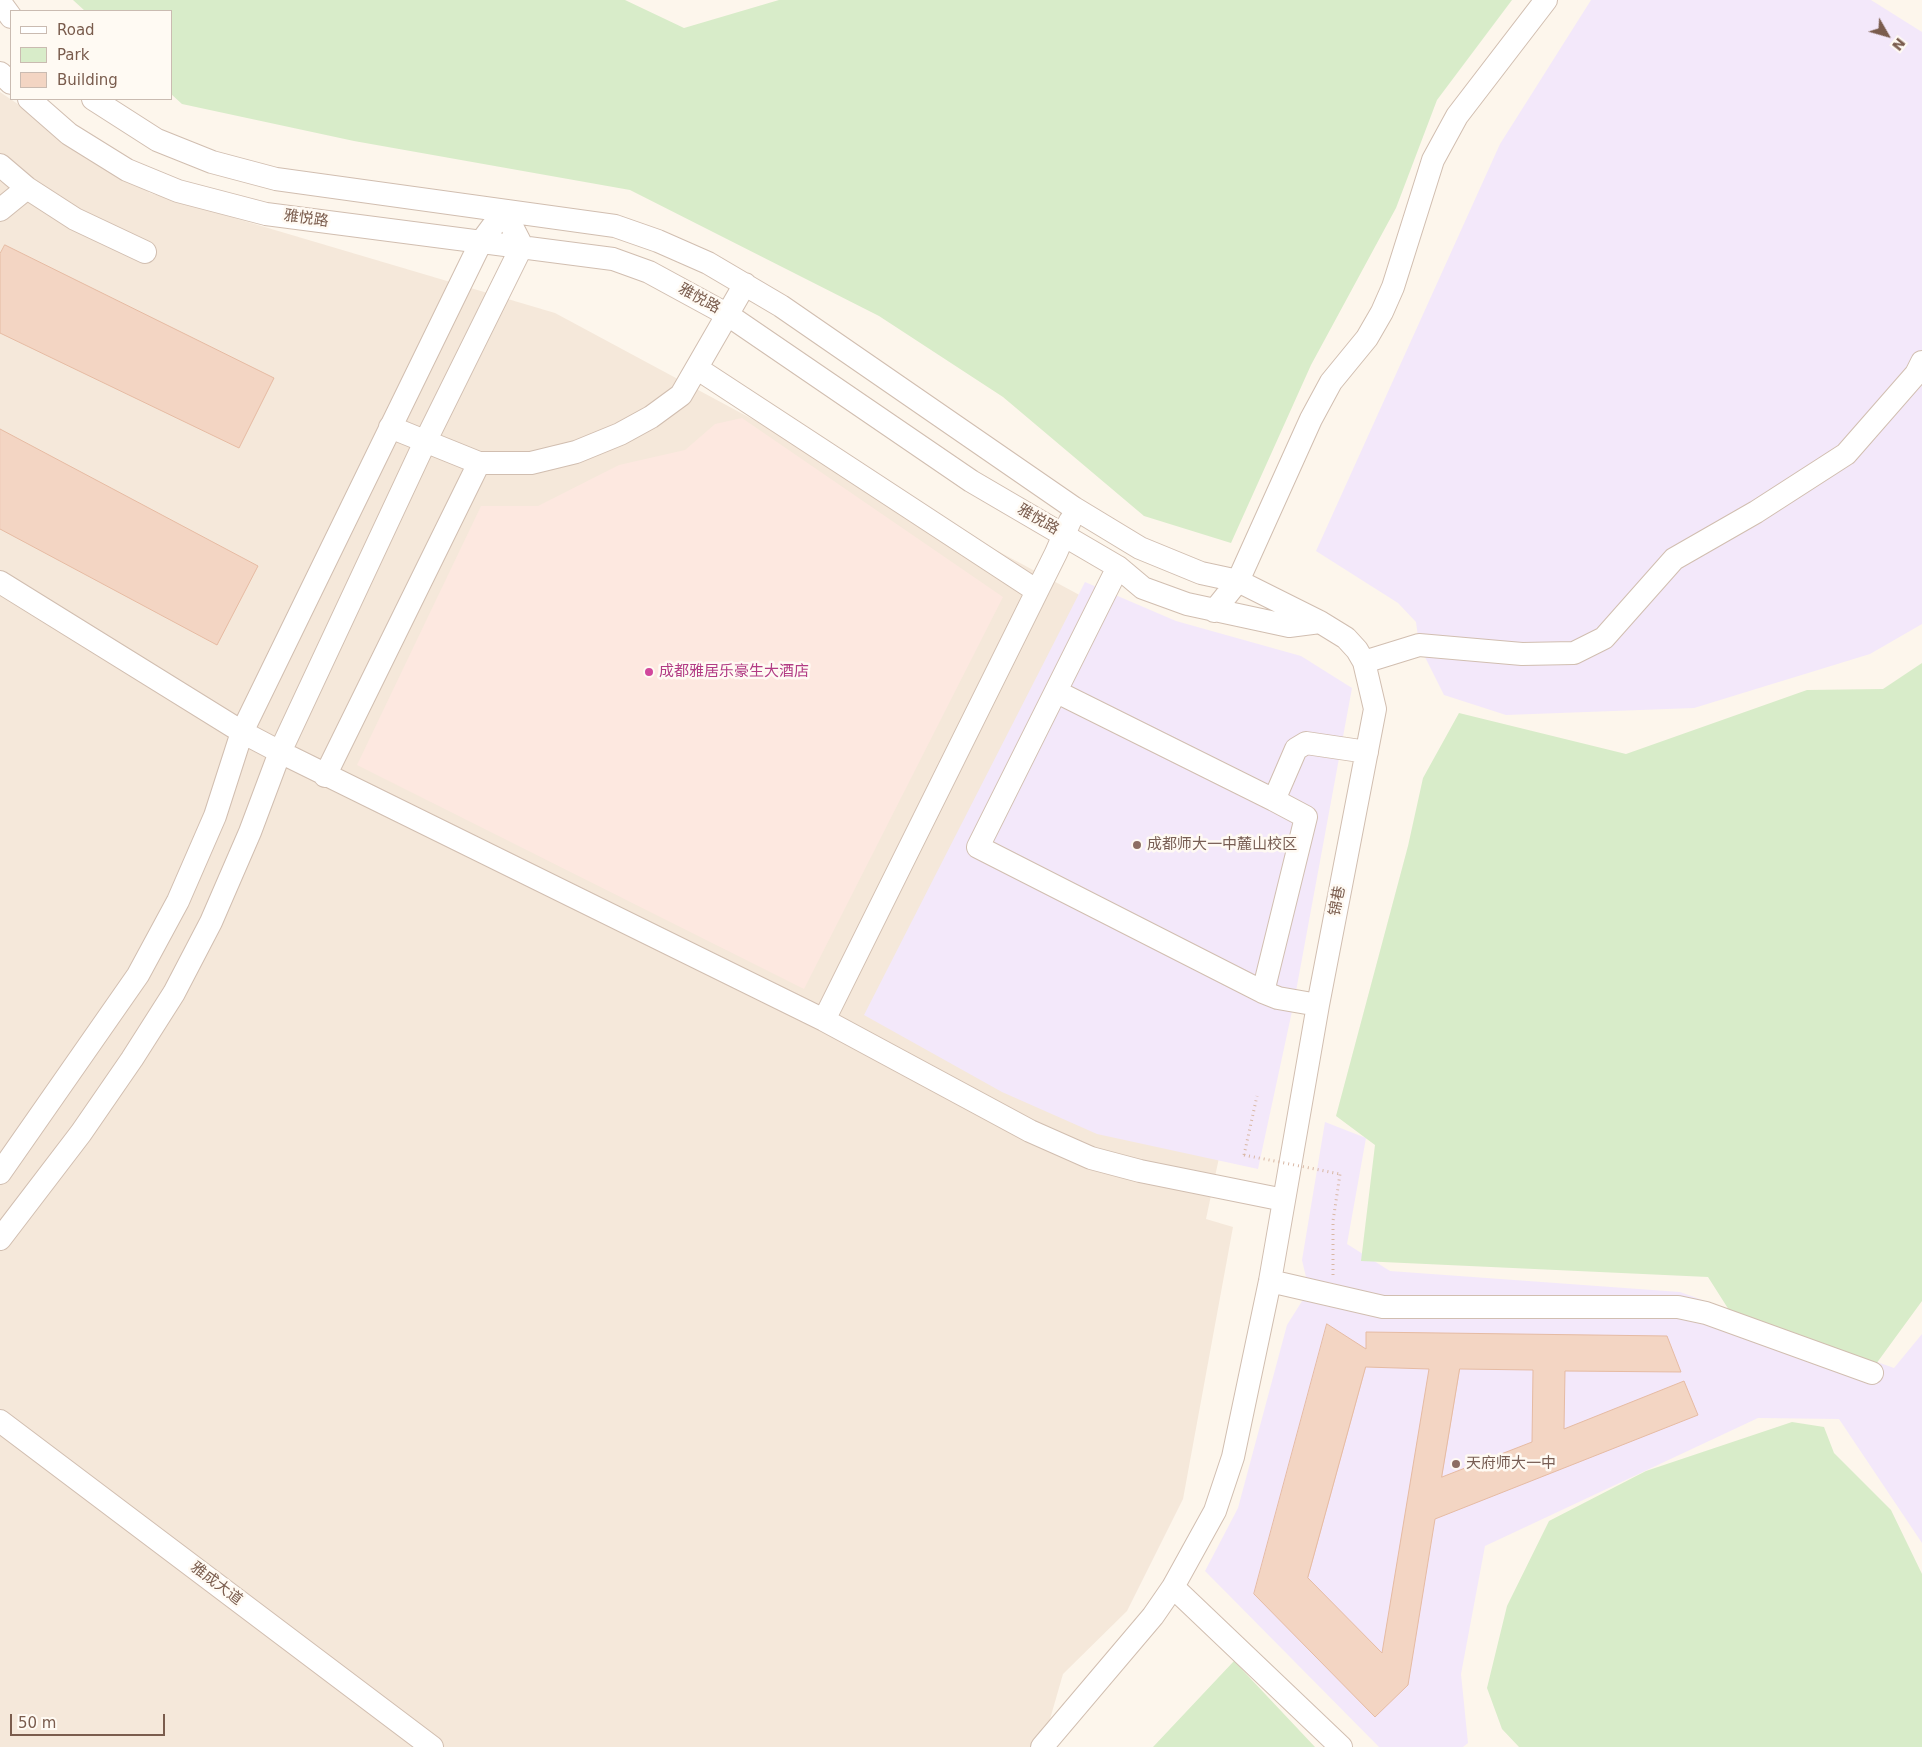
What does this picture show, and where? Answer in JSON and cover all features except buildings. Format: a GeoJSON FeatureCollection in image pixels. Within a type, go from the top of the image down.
{"type":"FeatureCollection","features":[{"type":"Feature","properties":{"kind":"street"},"geometry":{"type":"LineString","coordinates":[[1214,611],[1238,581],[1311,419],[1331,382],[1367,338],[1382,312],[1393,287],[1433,160],[1458,116],[1546,0]]}},
{"type":"Feature","properties":{"kind":"street"},"geometry":{"type":"LineString","coordinates":[[0,2],[10,16]]}},
{"type":"Feature","properties":{"kind":"street"},"geometry":{"type":"LineString","coordinates":[[0,74],[10,82]]}},
{"type":"Feature","properties":{"kind":"street","name":"雅悦路"},"geometry":{"type":"LineString","coordinates":[[30,100],[70,134],[127,170],[178,191],[266,214],[613,259],[649,272],[728,316],[971,481],[1118,567],[1143,588],[1187,604],[1289,626],[1320,622]]}},
{"type":"Feature","properties":{"kind":"street","name":"锦巷"},"geometry":{"type":"LineString","coordinates":[[95,100],[157,140],[212,162],[276,178],[615,226],[658,241],[708,263],[781,306],[1074,508],[1140,548],[1201,573],[1238,581],[1320,622],[1346,638],[1357,650],[1364,662],[1375,709],[1318,1005],[1270,1282],[1233,1457],[1215,1511],[1173,1587],[1153,1616],[1042,1747]]}},
{"type":"Feature","properties":{"kind":"street"},"geometry":{"type":"LineString","coordinates":[[0,166],[27,188],[75,219],[145,252]]}},
{"type":"Feature","properties":{"kind":"street"},"geometry":{"type":"LineString","coordinates":[[0,210],[27,188]]}},
{"type":"Feature","properties":{"kind":"street"},"geometry":{"type":"LineString","coordinates":[[0,1173],[138,975],[178,901],[215,816],[242,732],[481,242],[504,211],[522,246],[425,442],[280,752],[250,832],[212,922],[174,993],[132,1059],[86,1126],[0,1239]]}},
{"type":"Feature","properties":{"kind":"street"},"geometry":{"type":"LineString","coordinates":[[390,427],[479,463],[531,463],[576,452],[620,434],[651,417],[681,395],[698,369],[745,284]]}},
{"type":"Feature","properties":{"kind":"street"},"geometry":{"type":"LineString","coordinates":[[1364,662],[1419,645],[1522,654],[1574,653],[1597,642],[1604,638],[1674,559],[1756,512],[1846,454],[1916,374],[1922,362]]}},
{"type":"Feature","properties":{"kind":"street"},"geometry":{"type":"LineString","coordinates":[[698,369],[1037,591]]}},
{"type":"Feature","properties":{"kind":"street"},"geometry":{"type":"LineString","coordinates":[[325,776],[479,463]]}},
{"type":"Feature","properties":{"kind":"street"},"geometry":{"type":"LineString","coordinates":[[824,1020],[1065,536],[1074,508]]}},
{"type":"Feature","properties":{"kind":"street"},"geometry":{"type":"LineString","coordinates":[[1118,567],[978,847],[1263,992],[1278,998],[1318,1005]]}},
{"type":"Feature","properties":{"kind":"street"},"geometry":{"type":"LineString","coordinates":[[0,582],[242,732],[325,776],[824,1020],[1030,1131],[1091,1158],[1140,1171],[1284,1200]]}},
{"type":"Feature","properties":{"kind":"street"},"geometry":{"type":"LineString","coordinates":[[1057,692],[1306,817],[1263,992]]}},
{"type":"Feature","properties":{"kind":"street"},"geometry":{"type":"LineString","coordinates":[[1274,800],[1296,749],[1306,743],[1367,752]]}},
{"type":"Feature","properties":{"kind":"street"},"geometry":{"type":"LineString","coordinates":[[1270,1282],[1383,1307],[1678,1307],[1706,1313],[1872,1373]]}},
{"type":"Feature","properties":{"kind":"street","name":"雅成大道"},"geometry":{"type":"LineString","coordinates":[[0,1421],[432,1747]]}},
{"type":"Feature","properties":{"kind":"street"},"geometry":{"type":"LineString","coordinates":[[1173,1587],[1341,1747]]}},
{"type":"Feature","properties":{"kind":"path"},"geometry":{"type":"LineString","coordinates":[[1257,1096],[1244,1156],[1340,1174],[1333,1221],[1333,1296]]}},
{"type":"Feature","properties":{"kind":"shaded area"},"geometry":{"type":"Polygon","coordinates":[[[1591,0],[1871,0],[1922,32],[1922,624],[1870,654],[1694,708],[1506,715],[1444,695],[1419,645],[1416,622],[1398,603],[1316,551],[1500,144],[1591,0]]]}},
{"type":"Feature","properties":{"kind":"shaded area"},"geometry":{"type":"Polygon","coordinates":[[[0,92],[150,193],[555,313],[1312,720],[1206,1219],[1233,1227],[1183,1499],[1127,1611],[1063,1674],[1042,1747],[0,1747],[0,92]]]}},
{"type":"Feature","properties":{"kind":"shaded area"},"geometry":{"type":"Polygon","coordinates":[[[742,418],[1003,597],[804,989],[357,765],[481,506],[538,506],[619,465],[685,450],[715,424],[742,418]]]}},
{"type":"Feature","properties":{"kind":"shaded area","name":"成都师大一中麓山校区"},"geometry":{"type":"Polygon","coordinates":[[[1085,582],[1176,621],[1301,656],[1352,688],[1294,1002],[1258,1169],[1097,1134],[1002,1092],[864,1015],[1085,582]]]}},
{"type":"Feature","properties":{"kind":"shaded area","name":"天府师大一中"},"geometry":{"type":"Polygon","coordinates":[[[1325,1122],[1366,1138],[1347,1244],[1390,1271],[1680,1292],[1894,1368],[1922,1334],[1922,1543],[1839,1419],[1758,1418],[1485,1546],[1461,1674],[1468,1743],[1463,1747],[1379,1747],[1205,1571],[1238,1508],[1287,1325],[1309,1290],[1302,1260],[1325,1122]]]}},
{"type":"Feature","properties":{"kind":"green space"},"geometry":{"type":"Polygon","coordinates":[[[73,0],[625,0],[684,28],[779,0],[1512,0],[1437,100],[1396,208],[1311,365],[1231,543],[1144,516],[1003,397],[879,316],[630,190],[354,141],[182,104],[172,95],[172,10],[84,10],[73,0]]]}},
{"type":"Feature","properties":{"kind":"green space"},"geometry":{"type":"Polygon","coordinates":[[[1922,663],[1922,1301],[1876,1364],[1729,1310],[1708,1277],[1361,1261],[1375,1145],[1336,1116],[1408,846],[1423,778],[1459,713],[1626,754],[1807,690],[1883,689],[1922,663]]]}},
{"type":"Feature","properties":{"kind":"green space"},"geometry":{"type":"Polygon","coordinates":[[[1792,1422],[1824,1427],[1834,1453],[1891,1510],[1922,1574],[1922,1747],[1519,1747],[1502,1729],[1487,1688],[1507,1606],[1549,1521],[1646,1471],[1792,1422]]]}},
{"type":"Feature","properties":{"kind":"green space"},"geometry":{"type":"Polygon","coordinates":[[[1234,1661],[1315,1747],[1153,1747],[1234,1661]]]}},
{"type":"Feature","properties":{"kind":"place","name":"成都雅居乐豪生大酒店"},"geometry":{"type":"Point","coordinates":[649,672]}},
{"type":"Feature","properties":{"kind":"place","name":"成都师大一中麓山校区"},"geometry":{"type":"Point","coordinates":[1137,845]}},
{"type":"Feature","properties":{"kind":"place","name":"天府师大一中"},"geometry":{"type":"Point","coordinates":[1456,1464]}}]}
